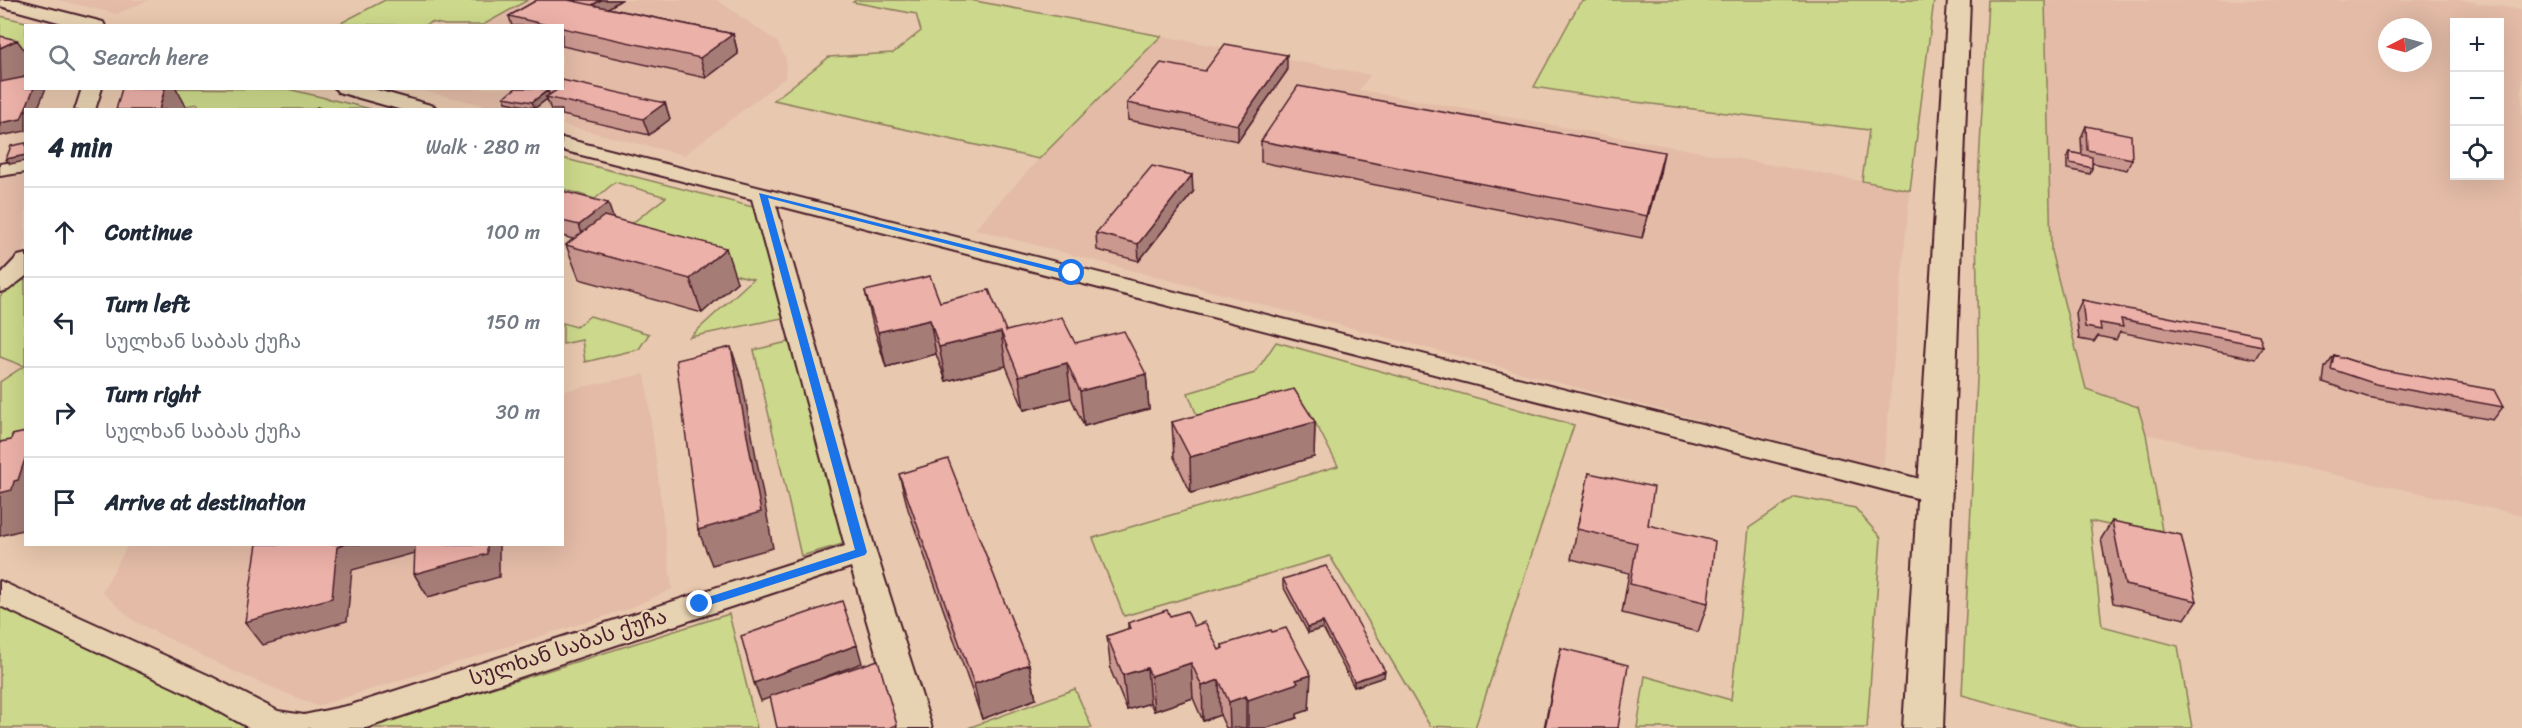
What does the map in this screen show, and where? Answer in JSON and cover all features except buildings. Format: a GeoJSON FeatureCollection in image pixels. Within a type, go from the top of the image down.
{"type":"FeatureCollection","features":[{"type":"Feature","properties":{"kind":"main road"},"geometry":{"type":"LineString","coordinates":[[1923,728],[1936,493],[1948,161],[1959,0]]}},
{"type":"Feature","properties":{"kind":"street"},"geometry":{"type":"LineString","coordinates":[[0,1],[88,24]]}},
{"type":"Feature","properties":{"kind":"street"},"geometry":{"type":"LineString","coordinates":[[86,108],[91,90]]}},
{"type":"Feature","properties":{"kind":"street"},"geometry":{"type":"LineString","coordinates":[[352,90],[420,108]]}},
{"type":"Feature","properties":{"kind":"street"},"geometry":{"type":"LineString","coordinates":[[564,145],[1936,493]]}},
{"type":"Feature","properties":{"kind":"street"},"geometry":{"type":"LineString","coordinates":[[0,170],[24,166]]}},
{"type":"Feature","properties":{"kind":"street"},"geometry":{"type":"LineString","coordinates":[[762,195],[861,552],[915,728]]}},
{"type":"Feature","properties":{"kind":"street"},"geometry":{"type":"LineString","coordinates":[[0,285],[24,263]]}},
{"type":"Feature","properties":{"kind":"street","name":"სულხან საბას ქუჩა"},"geometry":{"type":"LineString","coordinates":[[308,728],[351,719],[861,552]]}},
{"type":"Feature","properties":{"kind":"street"},"geometry":{"type":"LineString","coordinates":[[0,593],[199,685],[273,725],[300,728]]}},
{"type":"Feature","properties":{"kind":"shaded area"},"geometry":{"type":"Polygon","coordinates":[[[58,0],[148,0],[117,14],[58,0]]]}},
{"type":"Feature","properties":{"kind":"shaded area"},"geometry":{"type":"Polygon","coordinates":[[[528,0],[717,0],[777,42],[786,59],[785,78],[684,155],[564,125],[564,108],[496,108],[419,90],[564,90],[564,24],[485,24],[528,0]]]}},
{"type":"Feature","properties":{"kind":"shaded area"},"geometry":{"type":"Polygon","coordinates":[[[2045,0],[2457,0],[2522,10],[2522,515],[2146,434],[2138,407],[2086,389],[2051,251],[2045,0]]]}},
{"type":"Feature","properties":{"kind":"shaded area"},"geometry":{"type":"Polygon","coordinates":[[[1161,36],[1370,75],[1359,90],[1910,190],[1883,468],[975,229],[1039,159],[1161,36]]]}},
{"type":"Feature","properties":{"kind":"shaded area"},"geometry":{"type":"Polygon","coordinates":[[[0,176],[24,176],[24,248],[22,255],[0,278],[0,176]]]}},
{"type":"Feature","properties":{"kind":"shaded area"},"geometry":{"type":"Polygon","coordinates":[[[645,374],[672,589],[628,609],[317,706],[233,671],[134,621],[102,592],[127,546],[564,546],[564,391],[645,374]]]}},
{"type":"Feature","properties":{"kind":"green space"},"geometry":{"type":"Polygon","coordinates":[[[385,0],[528,0],[485,24],[431,22],[428,24],[339,24],[385,0]]]}},
{"type":"Feature","properties":{"kind":"green space"},"geometry":{"type":"Polygon","coordinates":[[[856,0],[970,0],[1161,36],[1039,159],[774,100],[829,57],[893,53],[921,31],[916,14],[853,2],[856,0]]]}},
{"type":"Feature","properties":{"kind":"green space"},"geometry":{"type":"Polygon","coordinates":[[[1586,0],[1934,0],[1910,190],[1862,181],[1869,130],[1610,99],[1534,87],[1579,4],[1586,0]]]}},
{"type":"Feature","properties":{"kind":"green space"},"geometry":{"type":"Polygon","coordinates":[[[1988,0],[2045,0],[2051,251],[2086,389],[2138,407],[2146,434],[2163,537],[2090,521],[2102,626],[2178,646],[2192,728],[2081,728],[1962,695],[1978,358],[1976,219],[1988,0]]]}},
{"type":"Feature","properties":{"kind":"green space"},"geometry":{"type":"Polygon","coordinates":[[[0,16],[35,24],[24,24],[24,61],[0,55],[0,16]]]}},
{"type":"Feature","properties":{"kind":"green space"},"geometry":{"type":"Polygon","coordinates":[[[151,90],[292,90],[367,108],[198,108],[198,104],[171,108],[135,108],[151,90]]]}},
{"type":"Feature","properties":{"kind":"green space"},"geometry":{"type":"Polygon","coordinates":[[[564,159],[753,207],[787,317],[690,337],[753,279],[608,242],[666,197],[615,182],[595,199],[564,189],[564,159]]]}},
{"type":"Feature","properties":{"kind":"green space"},"geometry":{"type":"Polygon","coordinates":[[[24,280],[24,366],[0,357],[0,296],[24,280]]]}},
{"type":"Feature","properties":{"kind":"green space"},"geometry":{"type":"Polygon","coordinates":[[[590,316],[649,334],[639,349],[585,362],[582,340],[564,344],[564,323],[576,327],[590,316]]]}},
{"type":"Feature","properties":{"kind":"green space"},"geometry":{"type":"Polygon","coordinates":[[[792,341],[846,543],[801,556],[754,350],[792,341]]]}},
{"type":"Feature","properties":{"kind":"green space"},"geometry":{"type":"Polygon","coordinates":[[[1276,342],[1574,425],[1475,728],[1430,726],[1330,556],[1124,616],[1093,538],[1338,466],[1310,412],[1206,438],[1188,393],[1255,373],[1276,342]]]}},
{"type":"Feature","properties":{"kind":"green space"},"geometry":{"type":"Polygon","coordinates":[[[24,366],[24,432],[0,459],[0,382],[24,366]]]}},
{"type":"Feature","properties":{"kind":"green space"},"geometry":{"type":"Polygon","coordinates":[[[1795,497],[1855,508],[1881,538],[1867,728],[1637,728],[1645,676],[1731,700],[1749,528],[1795,497]]]}},
{"type":"Feature","properties":{"kind":"green space"},"geometry":{"type":"Polygon","coordinates":[[[0,600],[177,683],[252,728],[0,728],[0,600]]]}},
{"type":"Feature","properties":{"kind":"green space"},"geometry":{"type":"Polygon","coordinates":[[[729,614],[757,728],[364,728],[729,614]]]}},
{"type":"Feature","properties":{"kind":"green space"},"geometry":{"type":"Polygon","coordinates":[[[1075,689],[1092,728],[968,728],[1075,689]]]}},
{"type":"Feature","properties":{"kind":"route"},"geometry":{"type":"LineString","coordinates":[[700,604],[861,552],[801,328],[762,195],[1072,273]]}}]}
